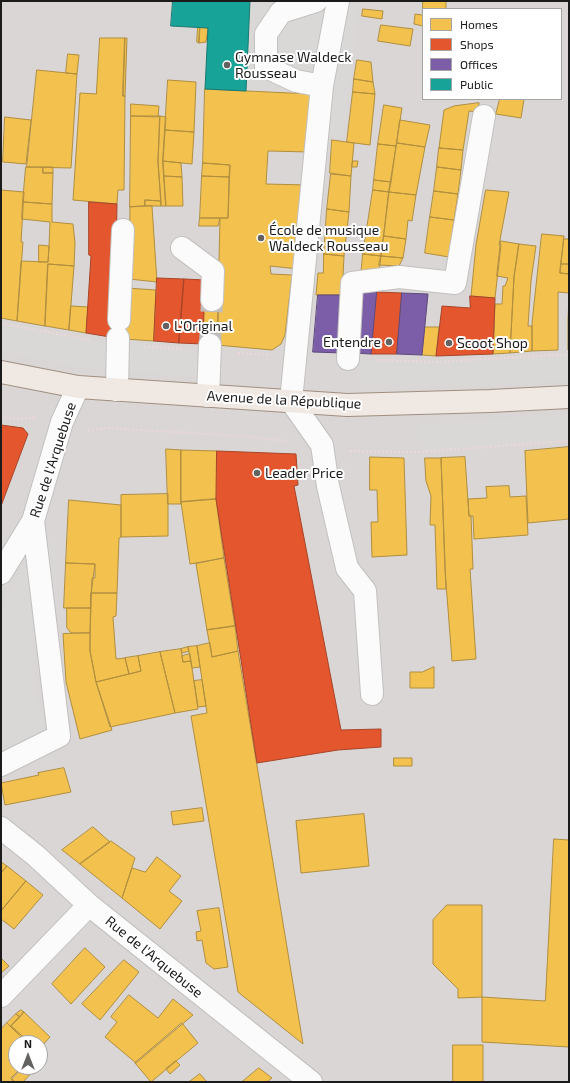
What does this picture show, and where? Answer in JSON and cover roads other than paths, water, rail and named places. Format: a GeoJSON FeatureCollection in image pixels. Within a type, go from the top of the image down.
{"type":"FeatureCollection","features":[{"type":"Feature","properties":{"kind":"main road","name":"Avenue de la République"},"geometry":{"type":"LineString","coordinates":[[1,372],[78,387],[347,405],[490,402],[569,397]]}},
{"type":"Feature","properties":{"kind":"street"},"geometry":{"type":"LineString","coordinates":[[316,1],[281,12],[266,34],[266,67],[296,81],[322,86]]}},
{"type":"Feature","properties":{"kind":"street"},"geometry":{"type":"LineString","coordinates":[[338,1],[322,86],[291,401],[322,445],[328,486],[347,568],[365,591],[372,694]]}},
{"type":"Feature","properties":{"kind":"street"},"geometry":{"type":"LineString","coordinates":[[348,359],[352,283],[399,278],[455,283],[484,116]]}},
{"type":"Feature","properties":{"kind":"street"},"geometry":{"type":"LineString","coordinates":[[117,390],[118,329],[123,230]]}},
{"type":"Feature","properties":{"kind":"street"},"geometry":{"type":"LineString","coordinates":[[182,248],[213,271],[212,300]]}},
{"type":"Feature","properties":{"kind":"street"},"geometry":{"type":"LineString","coordinates":[[208,396],[210,345]]}},
{"type":"Feature","properties":{"kind":"street","name":"Rue de l'Arquebuse"},"geometry":{"type":"LineString","coordinates":[[1,573],[33,521],[62,422],[78,387]]}},
{"type":"Feature","properties":{"kind":"street"},"geometry":{"type":"LineString","coordinates":[[1,766],[59,736],[33,521]]}},
{"type":"Feature","properties":{"kind":"street","name":"Rue de l'Arquebuse"},"geometry":{"type":"LineString","coordinates":[[1,828],[35,855],[89,905],[310,1082]]}},
{"type":"Feature","properties":{"kind":"street"},"geometry":{"type":"LineString","coordinates":[[1,996],[89,905]]}},
{"type":"Feature","properties":{"kind":"tunnel"},"geometry":{"type":"LineString","coordinates":[[210,345],[212,300]]}},
{"type":"Feature","properties":{"kind":"place","name":"Gymnase Waldeck Rousseau"},"geometry":{"type":"Point","coordinates":[227,65]}},
{"type":"Feature","properties":{"kind":"place","name":"École de musique Waldeck Rousseau"},"geometry":{"type":"Point","coordinates":[261,238]}},
{"type":"Feature","properties":{"kind":"place","name":"L'Original"},"geometry":{"type":"Point","coordinates":[166,326]}},
{"type":"Feature","properties":{"kind":"place","name":"Entendre"},"geometry":{"type":"Point","coordinates":[389,342]}},
{"type":"Feature","properties":{"kind":"place","name":"Scoot Shop"},"geometry":{"type":"Point","coordinates":[449,343]}},
{"type":"Feature","properties":{"kind":"place","name":"Leader Price"},"geometry":{"type":"Point","coordinates":[257,473]}}]}
